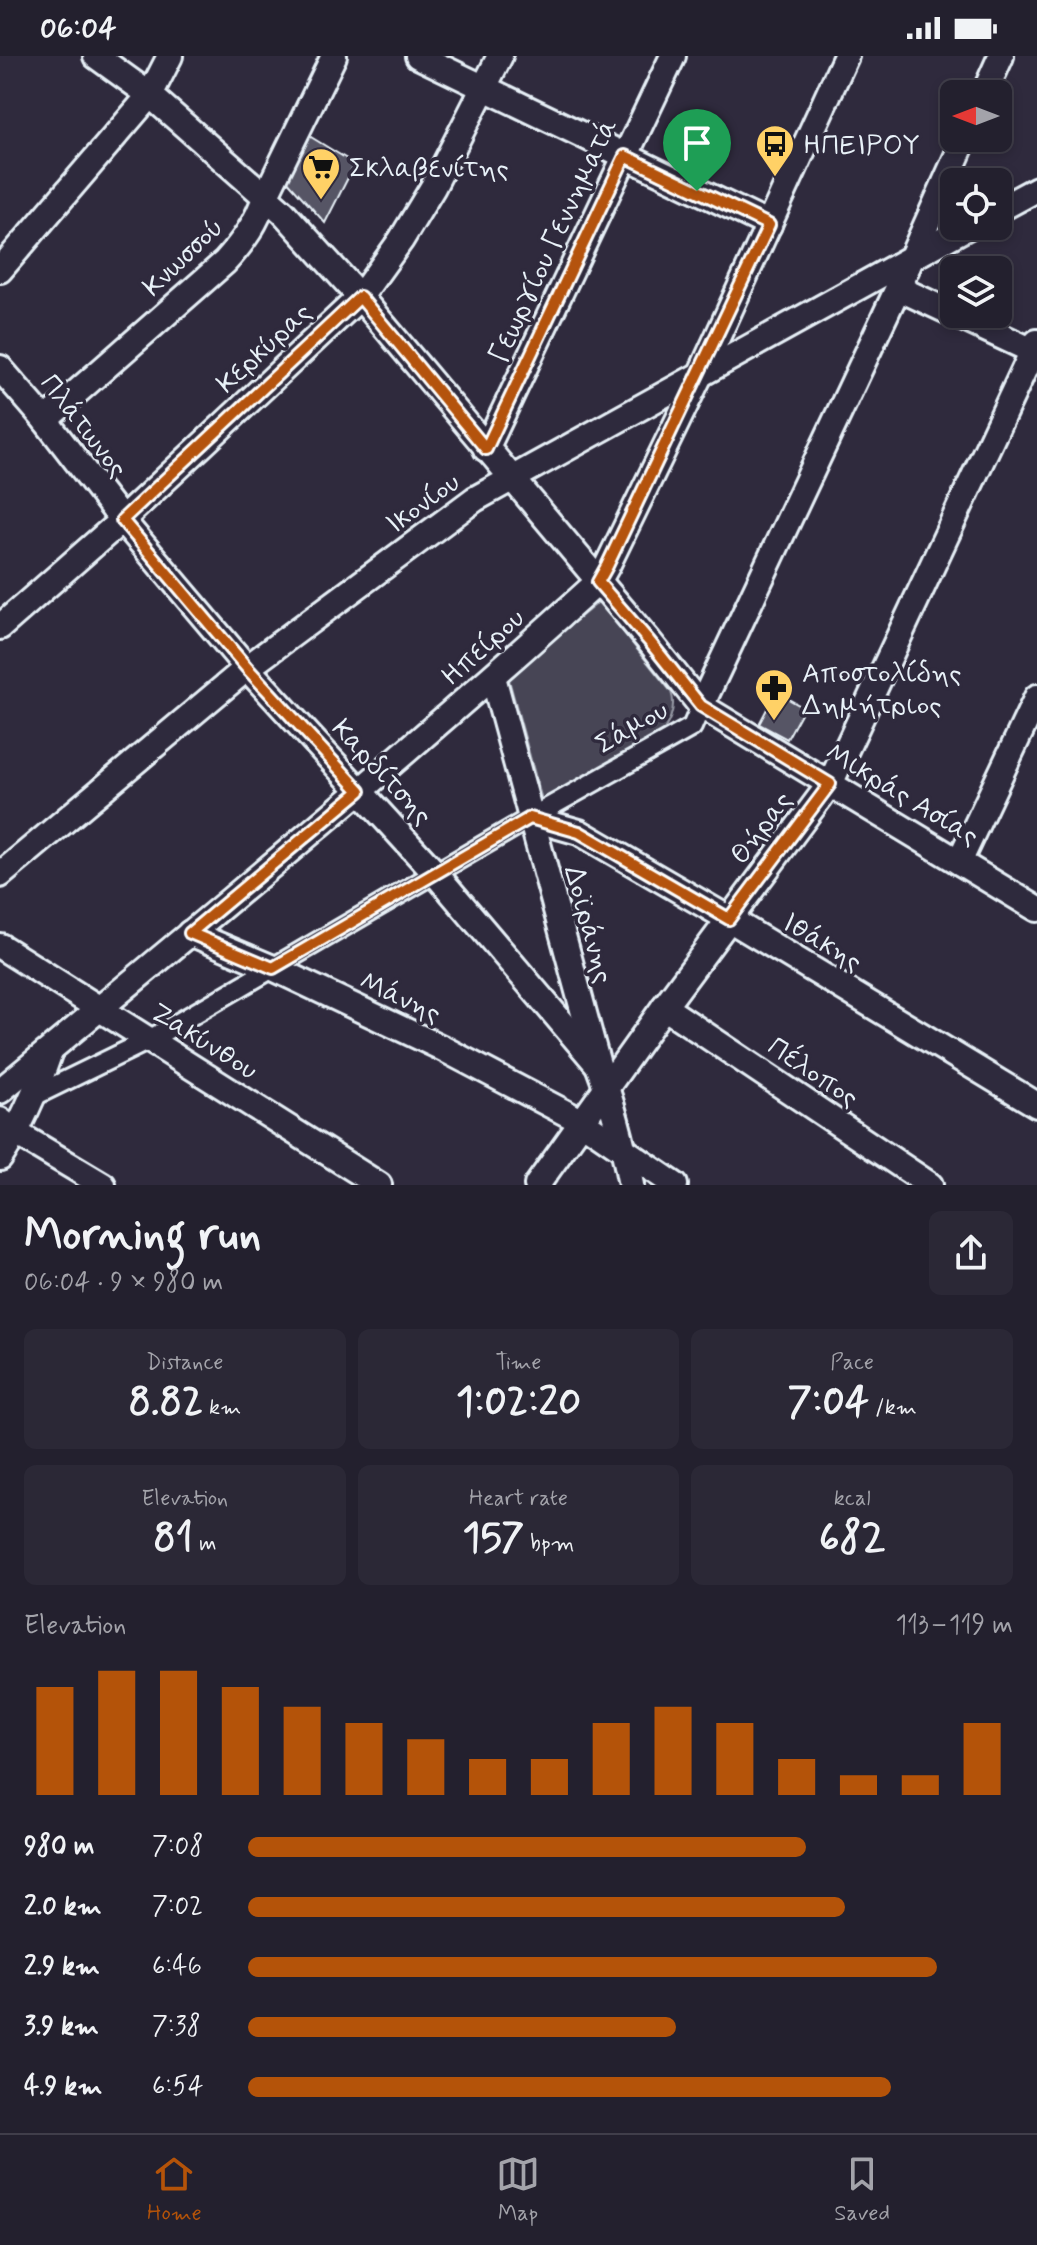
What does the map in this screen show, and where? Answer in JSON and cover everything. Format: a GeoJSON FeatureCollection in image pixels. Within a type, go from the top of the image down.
{"type":"FeatureCollection","features":[{"type":"Feature","properties":{"kind":"street","name":"Μικράς Ασίας"},"geometry":{"type":"LineString","coordinates":[[96,56],[150,95],[266,195],[360,297],[701,706],[1037,909]]}},
{"type":"Feature","properties":{"kind":"street"},"geometry":{"type":"LineString","coordinates":[[0,270],[150,95],[170,56]]}},
{"type":"Feature","properties":{"kind":"street","name":"Κνωσσού"},"geometry":{"type":"LineString","coordinates":[[45,420],[225,262],[245,239],[334,56]]}},
{"type":"Feature","properties":{"kind":"street"},"geometry":{"type":"LineString","coordinates":[[418,56],[769,225]]}},
{"type":"Feature","properties":{"kind":"street","name":"Κερκύρας"},"geometry":{"type":"LineString","coordinates":[[4,616],[122,520],[360,297],[401,240],[433,187],[500,56]]}},
{"type":"Feature","properties":{"kind":"street","name":"Γεωργίου Γεννηματά"},"geometry":{"type":"LineString","coordinates":[[486,449],[673,56]]}},
{"type":"Feature","properties":{"kind":"street","name":"Ηπείρου"},"geometry":{"type":"LineString","coordinates":[[0,1091],[360,791],[598,582],[700,375],[846,56]]}},
{"type":"Feature","properties":{"kind":"street"},"geometry":{"type":"LineString","coordinates":[[990,80],[1001,56]]}},
{"type":"Feature","properties":{"kind":"street","name":"Σάμου"},"geometry":{"type":"LineString","coordinates":[[34,1096],[149,1040],[692,727],[959,152]]}},
{"type":"Feature","properties":{"kind":"street"},"geometry":{"type":"LineString","coordinates":[[1012,202],[1037,189]]}},
{"type":"Feature","properties":{"kind":"street","name":"Ικονίου"},"geometry":{"type":"LineString","coordinates":[[0,875],[247,668],[475,499],[944,240]]}},
{"type":"Feature","properties":{"kind":"street"},"geometry":{"type":"LineString","coordinates":[[898,288],[1036,349]]}},
{"type":"Feature","properties":{"kind":"street","name":"Θήρας"},"geometry":{"type":"LineString","coordinates":[[537,1185],[664,1007],[830,784],[1036,349]]}},
{"type":"Feature","properties":{"kind":"street","name":"Πλάτωνος"},"geometry":{"type":"LineString","coordinates":[[0,368],[45,420],[122,520]]}},
{"type":"Feature","properties":{"kind":"street","name":"Καρδίτσης"},"geometry":{"type":"LineString","coordinates":[[122,520],[247,668],[435,873],[598,1065]]}},
{"type":"Feature","properties":{"kind":"street","name":"Δοϊράνης"},"geometry":{"type":"LineString","coordinates":[[493,677],[631,1185]]}},
{"type":"Feature","properties":{"kind":"street"},"geometry":{"type":"LineString","coordinates":[[959,862],[1037,697]]}},
{"type":"Feature","properties":{"kind":"street","name":"Ιθάκης"},"geometry":{"type":"LineString","coordinates":[[530,818],[579,832],[1037,1105]]}},
{"type":"Feature","properties":{"kind":"street","name":"Μάνης"},"geometry":{"type":"LineString","coordinates":[[190,933],[273,968],[440,1047],[583,1122],[675,1185]]}},
{"type":"Feature","properties":{"kind":"street","name":"Ζακύνθου"},"geometry":{"type":"LineString","coordinates":[[0,946],[379,1185]]}},
{"type":"Feature","properties":{"kind":"street","name":"Πέλοπος"},"geometry":{"type":"LineString","coordinates":[[664,1007],[930,1185]]}},
{"type":"Feature","properties":{"kind":"street"},"geometry":{"type":"LineString","coordinates":[[0,1158],[8,1126],[34,1096],[51,1049]]}},
{"type":"Feature","properties":{"kind":"street"},"geometry":{"type":"LineString","coordinates":[[8,1126],[103,1185]]}},
{"type":"Feature","properties":{"kind":"shaded area"},"geometry":{"type":"Polygon","coordinates":[[[599,602],[671,692],[671,717],[656,738],[542,800],[508,676],[599,602]]]}},
{"type":"Feature","properties":{"kind":"building","name":"Σκλαβενίτης"},"geometry":{"type":"Polygon","coordinates":[[[306,134],[355,164],[325,223],[285,178],[306,134]]]}},
{"type":"Feature","properties":{"kind":"building"},"geometry":{"type":"Polygon","coordinates":[[[776,692],[804,708],[787,739],[759,724],[776,692]]]}},
{"type":"Feature","properties":{"kind":"place","name":"ΗΠΕΙΡΟΥ"},"geometry":{"type":"Point","coordinates":[775,178]}},
{"type":"Feature","properties":{"kind":"place","name":"Σκλαβενίτης"},"geometry":{"type":"Point","coordinates":[321,201]}},
{"type":"Feature","properties":{"kind":"place","name":"Αποστολίδης Δημήτριος"},"geometry":{"type":"Point","coordinates":[774,722]}},
{"type":"Feature","properties":{"kind":"route"},"geometry":{"type":"LineString","coordinates":[[625,156],[697,191],[769,225],[700,375],[598,582],[701,706],[830,784],[729,919],[579,832],[530,818],[273,968],[190,933],[360,791],[247,668],[122,520],[360,297],[486,449],[625,156]]}}]}
